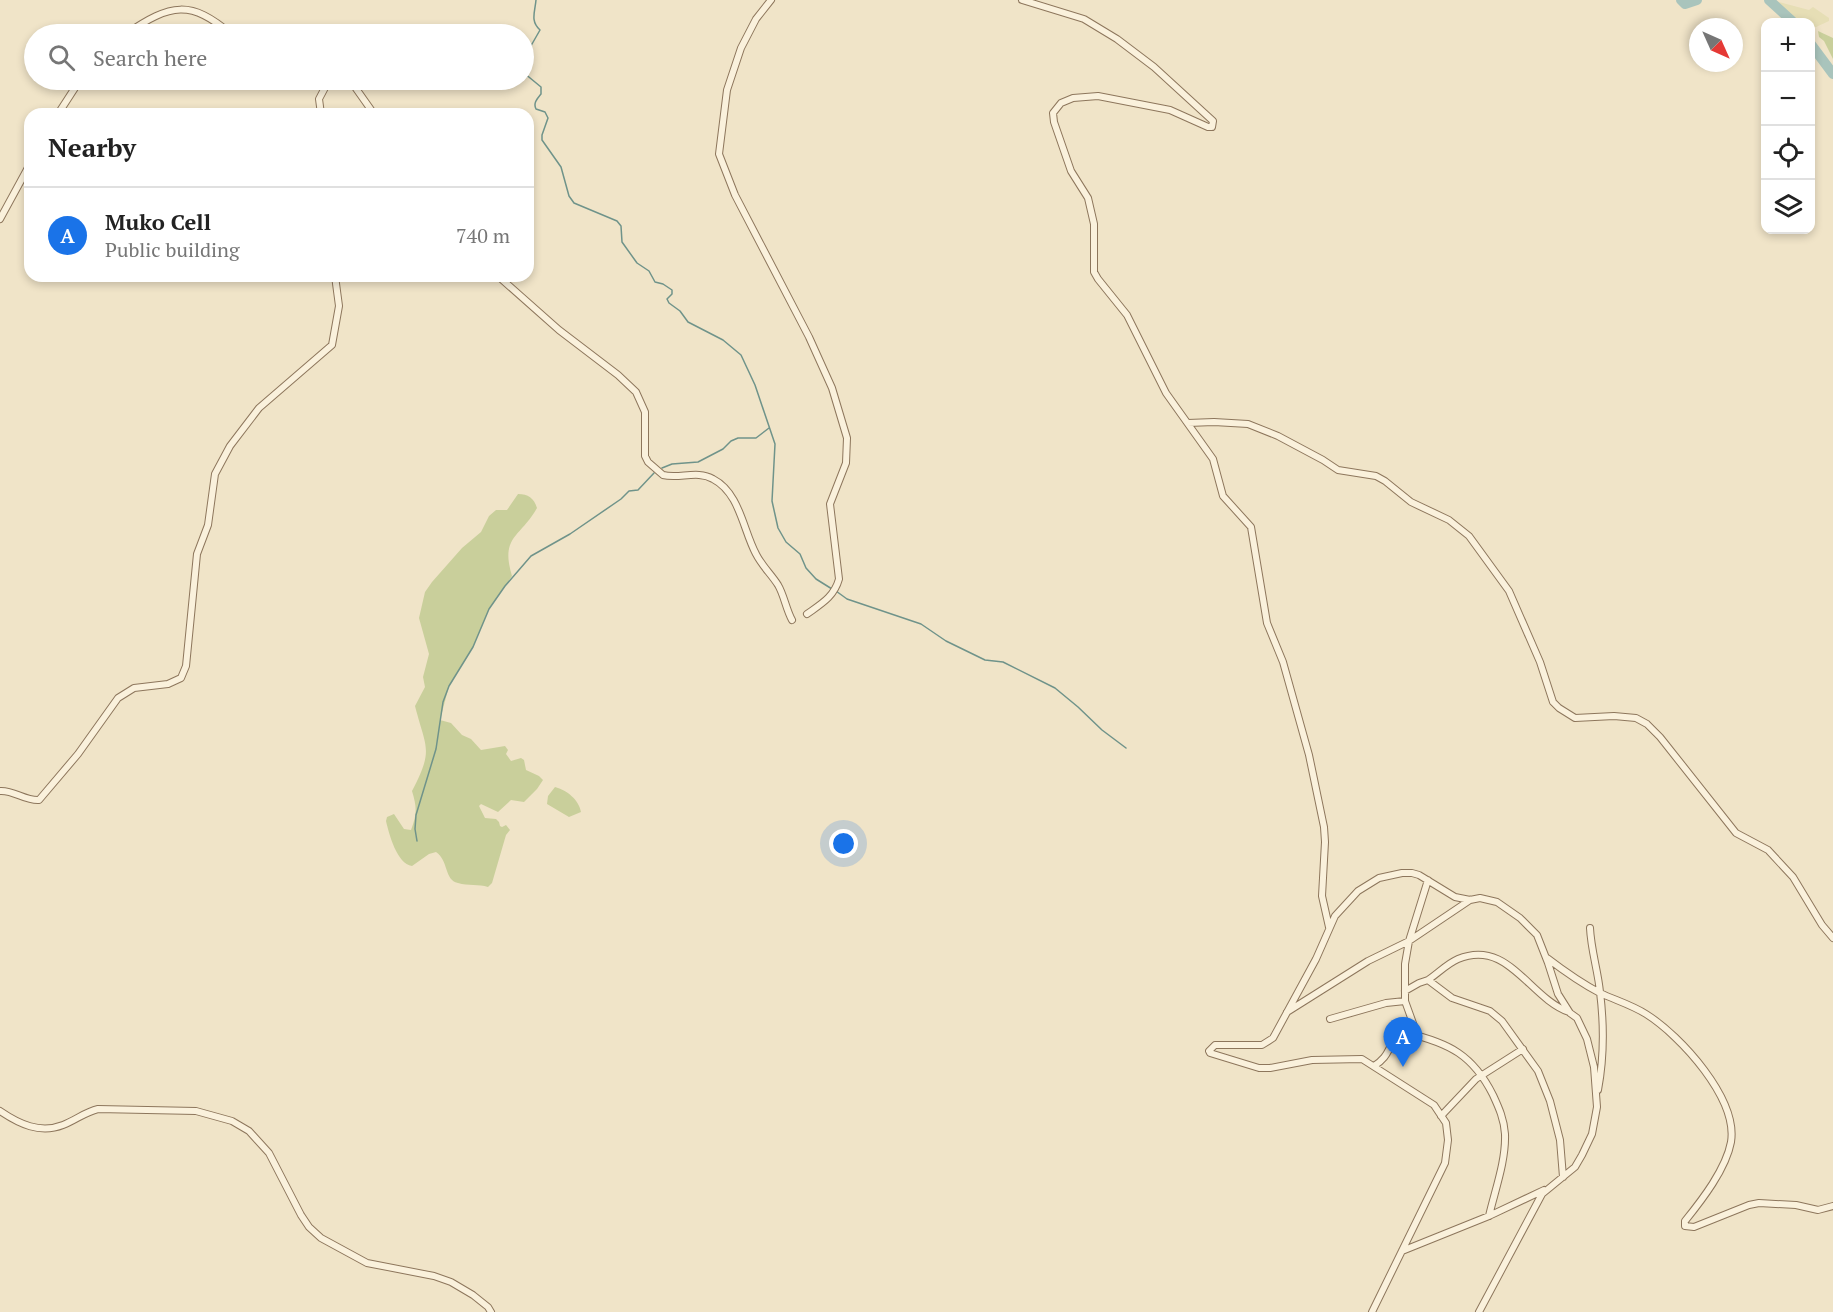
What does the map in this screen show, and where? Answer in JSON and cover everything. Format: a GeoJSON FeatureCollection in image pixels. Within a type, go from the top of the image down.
{"type":"FeatureCollection","features":[{"type":"Feature","properties":{"kind":"street"},"geometry":{"type":"LineString","coordinates":[[771,0],[756,19],[741,48],[727,90],[719,154],[735,195],[809,337],[832,388],[847,438],[846,463],[830,504],[839,579],[836,591],[807,614]]}},
{"type":"Feature","properties":{"kind":"street"},"geometry":{"type":"LineString","coordinates":[[1022,0],[1084,19],[1117,39],[1154,67],[1213,121],[1212,127],[1208,127],[1170,110],[1098,96],[1073,98],[1061,103],[1053,113],[1071,171],[1088,198],[1094,224],[1095,272],[1098,279],[1127,315],[1166,393],[1213,459],[1223,496],[1251,527],[1267,623],[1283,662],[1309,755],[1324,826],[1322,896],[1329,927]]}},
{"type":"Feature","properties":{"kind":"street"},"geometry":{"type":"LineString","coordinates":[[142,24],[169,7],[179,4],[200,5],[222,24]]}},
{"type":"Feature","properties":{"kind":"street"},"geometry":{"type":"LineString","coordinates":[[62,108],[74,90]]}},
{"type":"Feature","properties":{"kind":"street"},"geometry":{"type":"LineString","coordinates":[[320,108],[318,99],[323,90]]}},
{"type":"Feature","properties":{"kind":"street"},"geometry":{"type":"LineString","coordinates":[[357,90],[370,108]]}},
{"type":"Feature","properties":{"kind":"street"},"geometry":{"type":"LineString","coordinates":[[0,219],[24,175]]}},
{"type":"Feature","properties":{"kind":"street"},"geometry":{"type":"LineString","coordinates":[[0,791],[8,790],[29,799],[39,800],[78,754],[118,698],[134,688],[168,684],[182,678],[186,666],[197,554],[208,525],[215,474],[230,446],[259,408],[332,345],[339,306],[336,282]]}},
{"type":"Feature","properties":{"kind":"street"},"geometry":{"type":"LineString","coordinates":[[505,282],[559,330],[618,375],[636,392],[645,412],[645,456],[648,462],[663,475],[712,477],[724,486],[738,507],[755,552],[765,570],[778,586],[792,620]]}},
{"type":"Feature","properties":{"kind":"street"},"geometry":{"type":"LineString","coordinates":[[1188,423],[1248,424],[1278,436],[1323,459],[1338,470],[1376,476],[1411,502],[1449,520],[1469,536],[1489,567],[1509,591],[1540,662],[1553,702],[1558,708],[1575,718],[1614,716],[1636,718],[1647,724],[1660,737],[1736,833],[1768,850],[1788,871],[1822,925],[1833,938]]}},
{"type":"Feature","properties":{"kind":"street"},"geometry":{"type":"LineString","coordinates":[[1372,1312],[1445,1163],[1448,1140],[1446,1123],[1434,1105],[1421,1095],[1362,1059],[1312,1060],[1259,1068],[1210,1053],[1210,1049],[1215,1045],[1262,1045],[1273,1038],[1316,958],[1335,916],[1358,891],[1379,878],[1402,873],[1419,875],[1455,897],[1470,900]]}},
{"type":"Feature","properties":{"kind":"street"},"geometry":{"type":"LineString","coordinates":[[1374,1066],[1387,1056],[1397,1037],[1414,1026],[1405,1001],[1405,964],[1409,941],[1428,880]]}},
{"type":"Feature","properties":{"kind":"street"},"geometry":{"type":"LineString","coordinates":[[1285,1014],[1311,995],[1368,961],[1409,941],[1470,900],[1479,898],[1497,902],[1520,918],[1537,935],[1558,994],[1577,1018],[1587,1039],[1594,1067],[1597,1099],[1592,1134],[1575,1167],[1547,1188],[1489,1216],[1402,1251]]}},
{"type":"Feature","properties":{"kind":"street"},"geometry":{"type":"LineString","coordinates":[[1590,928],[1590,945],[1600,993],[1603,1037],[1597,1099]]}},
{"type":"Feature","properties":{"kind":"street"},"geometry":{"type":"LineString","coordinates":[[1405,991],[1428,980],[1458,959],[1488,954],[1502,959],[1558,1008],[1570,1012]]}},
{"type":"Feature","properties":{"kind":"street"},"geometry":{"type":"LineString","coordinates":[[1546,958],[1572,977],[1600,993],[1645,1014],[1672,1034],[1696,1058],[1726,1110],[1732,1128],[1726,1158],[1685,1226],[1694,1227],[1759,1203],[1796,1205],[1818,1210],[1833,1206]]}},
{"type":"Feature","properties":{"kind":"street"},"geometry":{"type":"LineString","coordinates":[[1428,980],[1452,998],[1490,1011],[1502,1021],[1523,1049],[1538,1071],[1550,1101],[1560,1140],[1563,1177]]}},
{"type":"Feature","properties":{"kind":"street"},"geometry":{"type":"LineString","coordinates":[[1330,1019],[1386,1003],[1405,1001]]}},
{"type":"Feature","properties":{"kind":"street"},"geometry":{"type":"LineString","coordinates":[[1407,1032],[1448,1045],[1466,1056],[1482,1075],[1503,1116],[1505,1136],[1501,1167],[1489,1216]]}},
{"type":"Feature","properties":{"kind":"street"},"geometry":{"type":"LineString","coordinates":[[1441,1116],[1482,1075],[1523,1049]]}},
{"type":"Feature","properties":{"kind":"street"},"geometry":{"type":"LineString","coordinates":[[0,1111],[23,1125],[43,1129],[64,1125],[87,1112],[98,1109],[196,1111],[232,1121],[249,1131],[269,1154],[305,1221],[321,1238],[367,1263],[434,1276],[451,1282],[473,1295],[491,1312]]}},
{"type":"Feature","properties":{"kind":"street"},"geometry":{"type":"LineString","coordinates":[[1479,1312],[1547,1188]]}},
{"type":"Feature","properties":{"kind":"shaded area"},"geometry":{"type":"Polygon","coordinates":[[[1775,1],[1809,10],[1813,7],[1829,18],[1829,21],[1815,27],[1815,18],[1789,18],[1775,1]]]}},
{"type":"Feature","properties":{"kind":"green space"},"geometry":{"type":"Polygon","coordinates":[[[1818,31],[1833,38],[1833,59],[1824,41],[1819,37],[1818,31]]]}},
{"type":"Feature","properties":{"kind":"green space"},"geometry":{"type":"Polygon","coordinates":[[[518,494],[530,497],[537,508],[510,545],[508,553],[512,576],[489,609],[473,647],[449,686],[440,720],[451,723],[481,750],[505,746],[508,750],[506,754],[511,761],[521,758],[524,760],[526,770],[543,780],[524,802],[511,800],[498,812],[481,804],[479,806],[485,818],[496,819],[500,826],[506,825],[510,830],[506,835],[492,883],[488,887],[454,881],[450,878],[443,860],[436,852],[412,866],[407,864],[394,848],[386,821],[387,817],[394,814],[404,829],[411,830],[416,811],[412,791],[426,757],[425,741],[415,706],[425,687],[423,677],[429,654],[419,618],[425,592],[462,548],[481,532],[489,516],[496,510],[507,510],[518,494]]]}},
{"type":"Feature","properties":{"kind":"green space"},"geometry":{"type":"Polygon","coordinates":[[[555,787],[572,796],[581,812],[569,817],[547,804],[548,796],[555,787]]]}},
{"type":"Feature","properties":{"kind":"waterway"},"geometry":{"type":"LineString","coordinates":[[534,40],[540,30],[534,20],[536,0]]}},
{"type":"Feature","properties":{"kind":"waterway"},"geometry":{"type":"LineString","coordinates":[[1681,0],[1685,4],[1697,0]]}},
{"type":"Feature","properties":{"kind":"waterway"},"geometry":{"type":"LineString","coordinates":[[1769,0],[1789,18]]}},
{"type":"Feature","properties":{"kind":"waterway"},"geometry":{"type":"LineString","coordinates":[[1815,50],[1833,74]]}},
{"type":"Feature","properties":{"kind":"waterway"},"geometry":{"type":"LineString","coordinates":[[534,81],[541,87],[541,94],[535,107],[545,112],[548,118],[542,140],[561,167],[569,196],[574,203],[617,221],[621,226],[622,242],[637,263],[649,271],[655,282],[672,290],[672,294],[667,299],[669,303],[680,311],[688,322],[723,340],[741,355],[755,385],[775,444],[772,501],[778,528],[786,542],[800,554],[806,568],[816,579],[832,589]]}},
{"type":"Feature","properties":{"kind":"waterway"},"geometry":{"type":"LineString","coordinates":[[662,468],[672,464],[698,462],[723,449],[731,441],[738,438],[756,438],[769,428]]}},
{"type":"Feature","properties":{"kind":"waterway"},"geometry":{"type":"LineString","coordinates":[[417,841],[416,815],[436,749],[443,702],[449,686],[473,647],[489,609],[531,556],[570,534],[629,491],[638,490],[654,473]]}},
{"type":"Feature","properties":{"kind":"waterway"},"geometry":{"type":"LineString","coordinates":[[836,591],[847,599],[921,624],[946,641],[985,660],[1003,662],[1055,688],[1126,748]]}},
{"type":"Feature","properties":{"kind":"place","name":"Muko Cell"},"geometry":{"type":"Point","coordinates":[1403,1067]}}]}
